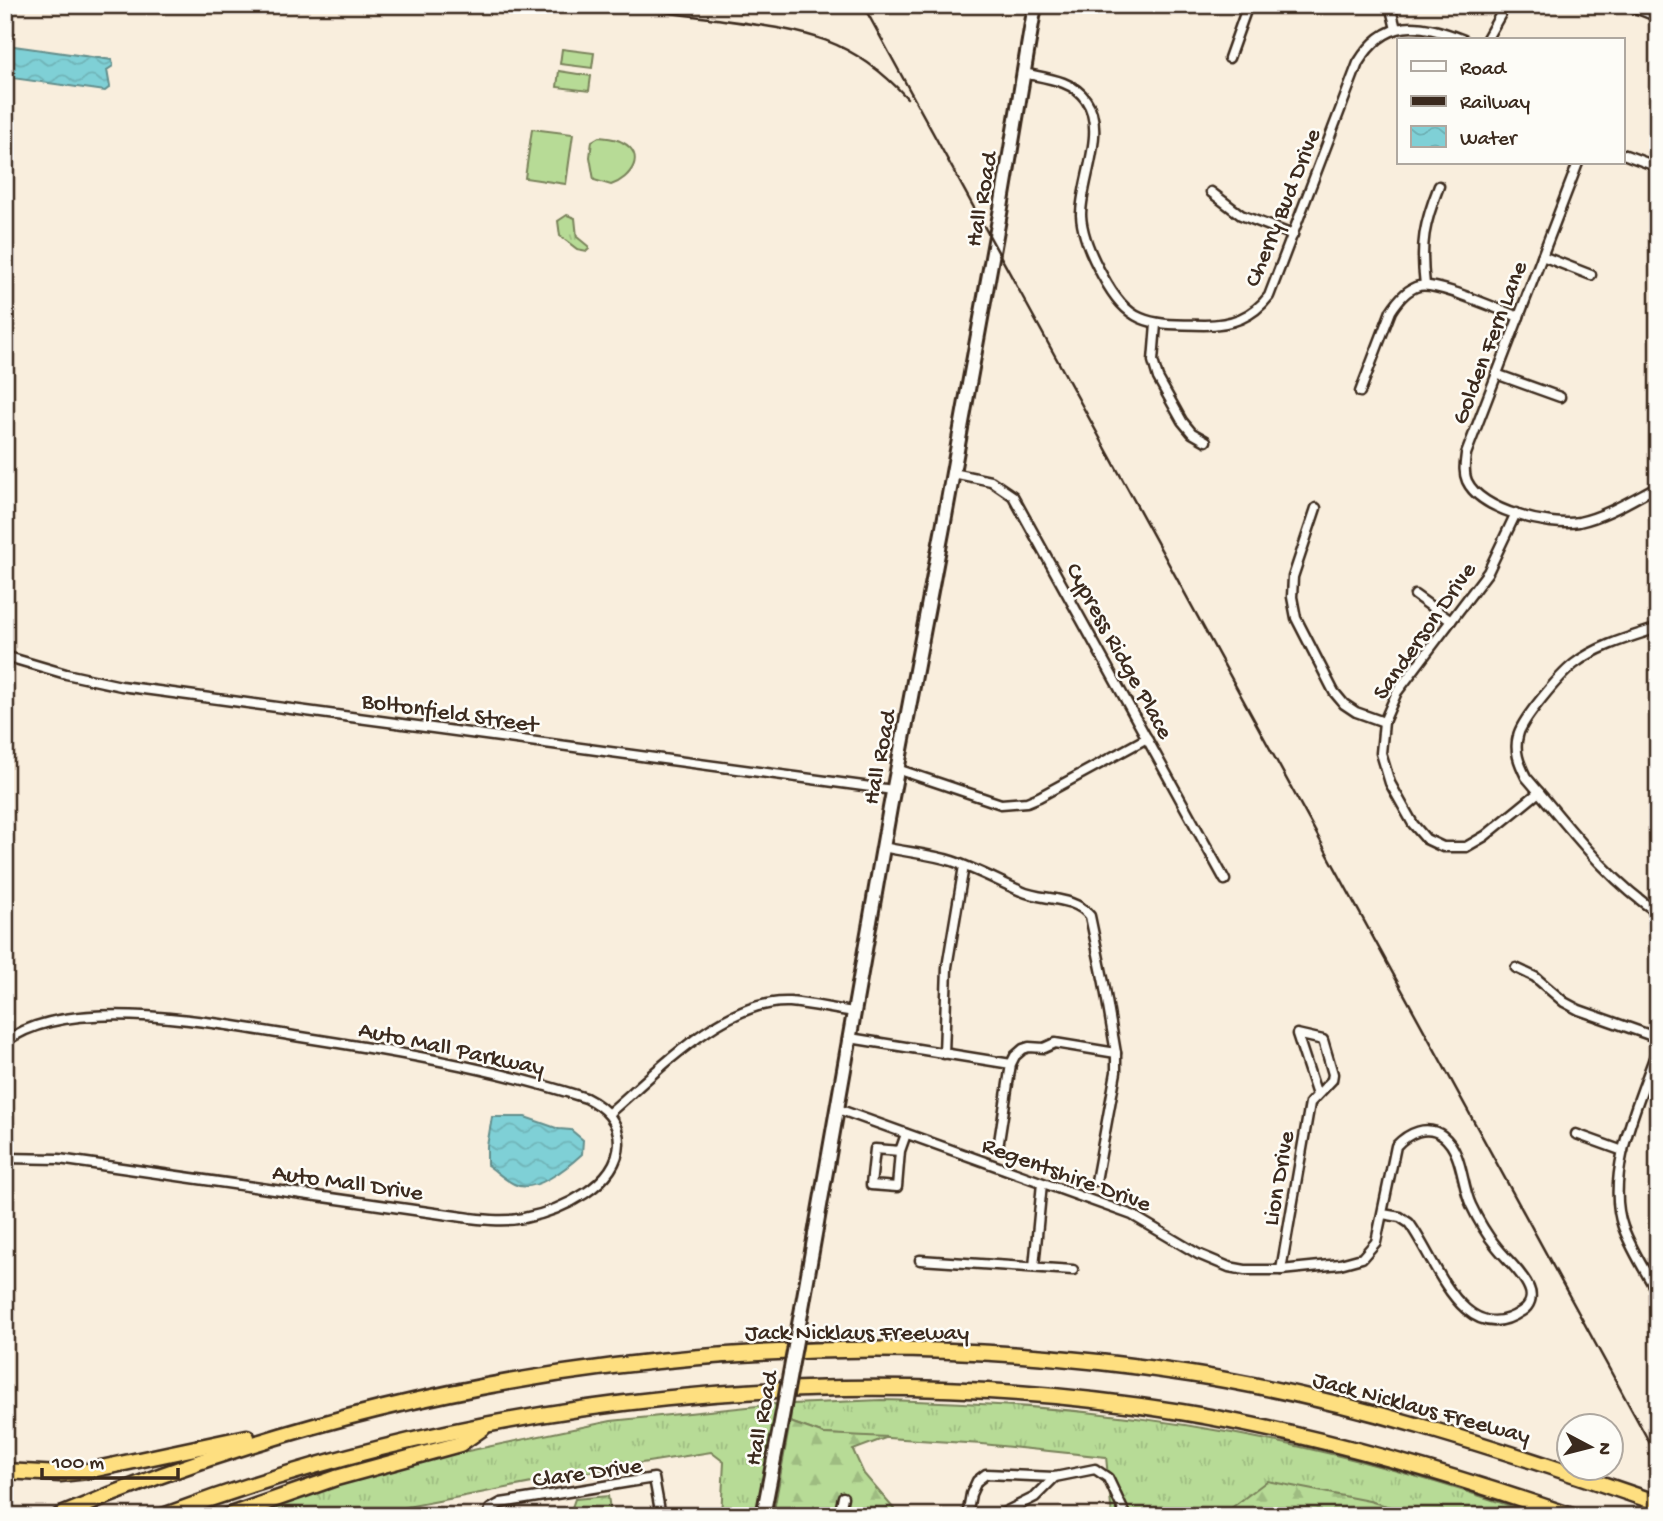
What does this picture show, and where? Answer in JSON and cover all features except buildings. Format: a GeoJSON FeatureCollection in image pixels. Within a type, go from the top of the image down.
{"type":"FeatureCollection","features":[{"type":"Feature","properties":{"kind":"highway","name":"Jack Nicklaus Freeway"},"geometry":{"type":"LineString","coordinates":[[60,1516],[214,1456],[321,1424],[438,1395],[569,1371],[660,1361],[816,1350],[1013,1355],[1186,1374],[1295,1395],[1445,1432],[1658,1503]]}},
{"type":"Feature","properties":{"kind":"highway"},"geometry":{"type":"LineString","coordinates":[[163,1516],[320,1464],[395,1445],[570,1410],[701,1395],[830,1390],[1005,1393],[1124,1404],[1184,1413],[1274,1431],[1439,1472],[1573,1516]]}},
{"type":"Feature","properties":{"kind":"highway"},"geometry":{"type":"LineString","coordinates":[[5,1471],[60,1474],[86,1471],[321,1424]]}},
{"type":"Feature","properties":{"kind":"highway"},"geometry":{"type":"LineString","coordinates":[[227,1516],[337,1478],[460,1444],[486,1426]]}},
{"type":"Feature","properties":{"kind":"main road","name":"Hall Road"},"geometry":{"type":"LineString","coordinates":[[763,1516],[838,1110],[893,790],[953,473],[1035,5]]}},
{"type":"Feature","properties":{"kind":"street"},"geometry":{"type":"LineString","coordinates":[[1229,58],[1248,5]]}},
{"type":"Feature","properties":{"kind":"street"},"geometry":{"type":"LineString","coordinates":[[1390,5],[1396,29],[1425,26],[1458,38]]}},
{"type":"Feature","properties":{"kind":"street"},"geometry":{"type":"LineString","coordinates":[[1487,38],[1506,5]]}},
{"type":"Feature","properties":{"kind":"street"},"geometry":{"type":"LineString","coordinates":[[1629,5],[1658,17]]}},
{"type":"Feature","properties":{"kind":"street","name":"Cherry Bud Drive"},"geometry":{"type":"LineString","coordinates":[[1023,73],[1064,83],[1086,99],[1094,125],[1081,214],[1083,230],[1093,260],[1115,297],[1130,312],[1156,324],[1219,325],[1252,314],[1269,296],[1358,64],[1374,43],[1384,34],[1396,29]]}},
{"type":"Feature","properties":{"kind":"street"},"geometry":{"type":"LineString","coordinates":[[1624,153],[1658,167]]}},
{"type":"Feature","properties":{"kind":"street","name":"Golden Fern Lane"},"geometry":{"type":"LineString","coordinates":[[1516,513],[1483,499],[1467,481],[1464,468],[1466,454],[1578,164]]}},
{"type":"Feature","properties":{"kind":"street"},"geometry":{"type":"LineString","coordinates":[[1425,285],[1422,246],[1424,228],[1439,186]]}},
{"type":"Feature","properties":{"kind":"street"},"geometry":{"type":"LineString","coordinates":[[1211,192],[1241,215],[1293,235]]}},
{"type":"Feature","properties":{"kind":"street"},"geometry":{"type":"LineString","coordinates":[[1542,257],[1591,275]]}},
{"type":"Feature","properties":{"kind":"street"},"geometry":{"type":"LineString","coordinates":[[1360,391],[1391,311],[1398,300],[1408,292],[1425,285],[1446,290],[1518,317]]}},
{"type":"Feature","properties":{"kind":"street"},"geometry":{"type":"LineString","coordinates":[[1156,324],[1153,361],[1158,378],[1181,421],[1192,433],[1206,441]]}},
{"type":"Feature","properties":{"kind":"street"},"geometry":{"type":"LineString","coordinates":[[1496,374],[1560,397]]}},
{"type":"Feature","properties":{"kind":"street","name":"Cypress Ridge Place"},"geometry":{"type":"LineString","coordinates":[[953,473],[991,481],[1013,496],[1225,880]]}},
{"type":"Feature","properties":{"kind":"street"},"geometry":{"type":"LineString","coordinates":[[1516,513],[1546,522],[1578,522],[1608,512],[1658,486]]}},
{"type":"Feature","properties":{"kind":"street"},"geometry":{"type":"LineString","coordinates":[[1316,508],[1293,576],[1292,597],[1296,618],[1334,692],[1344,704],[1356,712],[1384,722]]}},
{"type":"Feature","properties":{"kind":"street","name":"Sanderson Drive"},"geometry":{"type":"LineString","coordinates":[[1516,513],[1488,572],[1397,692],[1384,722],[1381,753],[1390,783],[1413,824],[1426,839],[1443,847],[1466,847],[1485,836],[1539,792]]}},
{"type":"Feature","properties":{"kind":"street"},"geometry":{"type":"LineString","coordinates":[[1415,595],[1451,621]]}},
{"type":"Feature","properties":{"kind":"street"},"geometry":{"type":"LineString","coordinates":[[1658,628],[1607,646],[1575,663],[1559,678],[1518,736],[1516,750],[1518,763],[1525,777],[1632,896],[1658,913]]}},
{"type":"Feature","properties":{"kind":"street","name":"Boltonfield Street"},"geometry":{"type":"LineString","coordinates":[[5,656],[66,674],[121,686],[893,790]]}},
{"type":"Feature","properties":{"kind":"street"},"geometry":{"type":"LineString","coordinates":[[897,769],[988,801],[1013,804],[1039,797],[1147,738]]}},
{"type":"Feature","properties":{"kind":"street"},"geometry":{"type":"LineString","coordinates":[[883,847],[948,860],[996,878],[1022,892],[1050,897],[1086,910],[1094,926],[1116,1053],[1116,1076],[1096,1181]]}},
{"type":"Feature","properties":{"kind":"street"},"geometry":{"type":"LineString","coordinates":[[944,1054],[947,967],[964,866]]}},
{"type":"Feature","properties":{"kind":"street"},"geometry":{"type":"LineString","coordinates":[[1516,968],[1535,977],[1564,1002],[1579,1010],[1658,1038]]}},
{"type":"Feature","properties":{"kind":"street"},"geometry":{"type":"LineString","coordinates":[[609,1113],[703,1033],[745,1009],[789,1002],[855,1012]]}},
{"type":"Feature","properties":{"kind":"street","name":"Auto Mall Parkway"},"geometry":{"type":"LineString","coordinates":[[5,1042],[29,1028],[66,1019],[112,1016],[169,1018],[435,1058],[577,1095],[602,1106],[609,1113]]}},
{"type":"Feature","properties":{"kind":"street","name":"Lion Drive"},"geometry":{"type":"LineString","coordinates":[[1281,1270],[1310,1103],[1318,1095],[1332,1080],[1334,1074],[1323,1040],[1297,1034],[1318,1095]]}},
{"type":"Feature","properties":{"kind":"street"},"geometry":{"type":"LineString","coordinates":[[850,1038],[1011,1064]]}},
{"type":"Feature","properties":{"kind":"street"},"geometry":{"type":"LineString","coordinates":[[998,1148],[1011,1064],[1023,1049],[1044,1048],[1055,1043],[1116,1053]]}},
{"type":"Feature","properties":{"kind":"street"},"geometry":{"type":"LineString","coordinates":[[1658,1047],[1618,1171],[1618,1209],[1632,1247],[1658,1294]]}},
{"type":"Feature","properties":{"kind":"street","name":"Regentshire Drive"},"geometry":{"type":"LineString","coordinates":[[838,1110],[1132,1215],[1219,1264],[1245,1270],[1340,1265],[1362,1258],[1376,1242],[1396,1146],[1416,1131],[1440,1134],[1452,1147],[1469,1202],[1480,1223],[1496,1247],[1529,1286],[1531,1294],[1525,1310],[1497,1322],[1479,1319],[1469,1313],[1445,1285],[1409,1223],[1401,1217],[1382,1214]]}},
{"type":"Feature","properties":{"kind":"street","name":"Auto Mall Drive"},"geometry":{"type":"LineString","coordinates":[[5,1158],[59,1159],[470,1219],[500,1221],[524,1219],[549,1211],[604,1181],[612,1169],[619,1146],[616,1126],[609,1113]]}},
{"type":"Feature","properties":{"kind":"street"},"geometry":{"type":"LineString","coordinates":[[900,1151],[875,1149],[872,1185],[897,1188],[900,1151],[906,1134]]}},
{"type":"Feature","properties":{"kind":"street"},"geometry":{"type":"LineString","coordinates":[[1576,1134],[1623,1150]]}},
{"type":"Feature","properties":{"kind":"street"},"geometry":{"type":"LineString","coordinates":[[1034,1267],[1042,1183]]}},
{"type":"Feature","properties":{"kind":"street"},"geometry":{"type":"LineString","coordinates":[[920,1260],[1073,1270]]}},
{"type":"Feature","properties":{"kind":"street"},"geometry":{"type":"LineString","coordinates":[[967,1516],[971,1494],[977,1481],[986,1474],[1055,1477],[1095,1469],[1108,1478],[1126,1516]]}},
{"type":"Feature","properties":{"kind":"street"},"geometry":{"type":"LineString","coordinates":[[997,1516],[1035,1497],[1055,1477]]}},
{"type":"Feature","properties":{"kind":"street","name":"Clare Drive"},"geometry":{"type":"LineString","coordinates":[[489,1512],[501,1503],[654,1478],[661,1516]]}},
{"type":"Feature","properties":{"kind":"street"},"geometry":{"type":"LineString","coordinates":[[839,1516],[842,1497]]}},
{"type":"Feature","properties":{"kind":"green space"},"geometry":{"type":"Polygon","coordinates":[[[562,49],[594,53],[592,68],[560,64],[562,49]]]}},
{"type":"Feature","properties":{"kind":"green space"},"geometry":{"type":"Polygon","coordinates":[[[559,71],[591,76],[589,91],[557,87],[559,71]]]}},
{"type":"Feature","properties":{"kind":"green space"},"geometry":{"type":"Polygon","coordinates":[[[532,129],[573,134],[566,184],[525,178],[532,129]]]}},
{"type":"Feature","properties":{"kind":"green space"},"geometry":{"type":"Polygon","coordinates":[[[599,137],[619,141],[630,147],[634,153],[635,159],[630,172],[611,185],[594,180],[590,157],[592,141],[599,137]]]}},
{"type":"Feature","properties":{"kind":"green space"},"geometry":{"type":"Polygon","coordinates":[[[567,215],[575,218],[577,237],[588,246],[587,251],[577,249],[560,236],[558,221],[567,215]]]}},
{"type":"Feature","properties":{"kind":"green space"},"geometry":{"type":"Polygon","coordinates":[[[881,1400],[1094,1413],[1264,1439],[1375,1465],[1539,1516],[1421,1516],[1369,1501],[1231,1509],[1234,1516],[1112,1516],[1106,1457],[982,1444],[824,1434],[790,1422],[792,1404],[881,1400]]]}},
{"type":"Feature","properties":{"kind":"green space"},"geometry":{"type":"Polygon","coordinates":[[[777,1404],[757,1516],[721,1516],[724,1462],[711,1452],[610,1468],[407,1507],[375,1516],[242,1516],[377,1470],[611,1421],[777,1404]]]}},
{"type":"Feature","properties":{"kind":"green space"},"geometry":{"type":"Polygon","coordinates":[[[790,1422],[824,1434],[888,1437],[853,1450],[864,1474],[900,1516],[773,1516],[790,1422]]]}},
{"type":"Feature","properties":{"kind":"green space"},"geometry":{"type":"Polygon","coordinates":[[[1267,1481],[1369,1501],[1421,1516],[1234,1516],[1230,1509],[1267,1481]]]}},
{"type":"Feature","properties":{"kind":"green space"},"geometry":{"type":"Polygon","coordinates":[[[608,1496],[611,1516],[569,1516],[575,1499],[608,1496]]]}},
{"type":"Feature","properties":{"kind":"water"},"geometry":{"type":"Polygon","coordinates":[[[7,45],[112,60],[113,66],[107,70],[110,87],[105,91],[5,77],[7,45]]]}},
{"type":"Feature","properties":{"kind":"water"},"geometry":{"type":"Polygon","coordinates":[[[492,1117],[525,1117],[559,1129],[571,1130],[583,1140],[582,1154],[541,1183],[531,1186],[514,1184],[487,1165],[492,1117]]]}},
{"type":"Feature","properties":{"kind":"railway"},"geometry":{"type":"LineString","coordinates":[[640,5],[666,12],[767,26],[817,37],[862,59],[907,98]]}},
{"type":"Feature","properties":{"kind":"railway"},"geometry":{"type":"LineString","coordinates":[[863,5],[1658,1458]]}}]}
